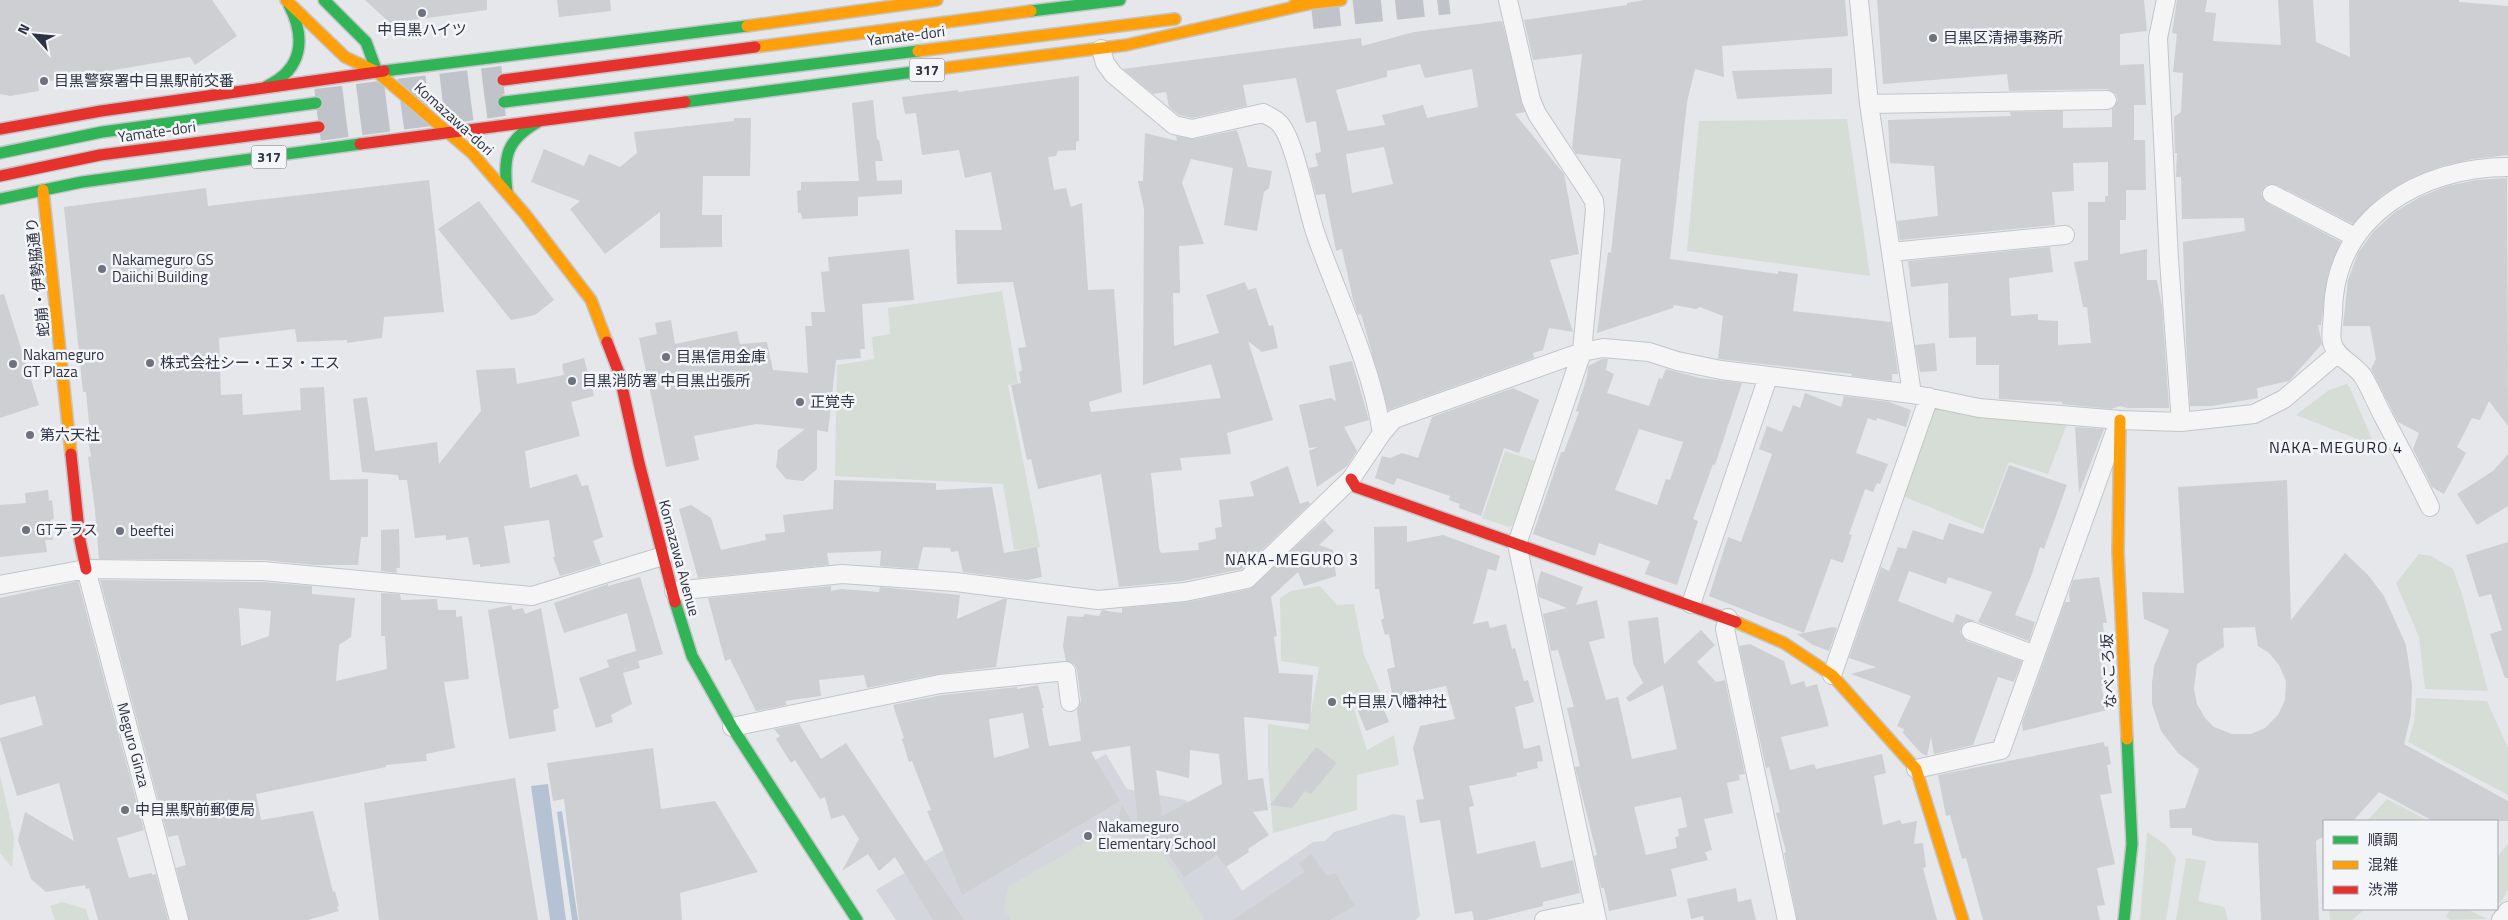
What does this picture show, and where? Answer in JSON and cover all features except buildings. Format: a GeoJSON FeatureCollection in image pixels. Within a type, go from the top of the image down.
{"type":"FeatureCollection","features":[{"type":"Feature","properties":{"kind":"main road","name":"Komazawa-dori"},"geometry":{"type":"LineString","coordinates":[[324,0],[366,42],[377,72]]}},
{"type":"Feature","properties":{"kind":"main road"},"geometry":{"type":"LineString","coordinates":[[0,129],[100,111],[377,72],[674,36],[937,0]]}},
{"type":"Feature","properties":{"kind":"main road","name":"Yamate-dori"},"geometry":{"type":"LineString","coordinates":[[503,80],[1120,0]]}},
{"type":"Feature","properties":{"kind":"main road","name":"317"},"geometry":{"type":"LineString","coordinates":[[1204,16],[1341,0]]}},
{"type":"Feature","properties":{"kind":"main road","name":"Komazawa-dori"},"geometry":{"type":"LineString","coordinates":[[286,1],[345,57],[377,72],[472,152],[507,192]]}},
{"type":"Feature","properties":{"kind":"main road"},"geometry":{"type":"LineString","coordinates":[[260,89],[277,82],[289,74],[298,54],[300,33],[294,13],[286,1]]}},
{"type":"Feature","properties":{"kind":"main road","name":"317"},"geometry":{"type":"LineString","coordinates":[[0,199],[82,182],[448,132],[1102,49],[1313,3]]}},
{"type":"Feature","properties":{"kind":"main road","name":"Yamate-dori"},"geometry":{"type":"LineString","coordinates":[[504,102],[1185,18]]}},
{"type":"Feature","properties":{"kind":"main road","name":"Yamate-dori"},"geometry":{"type":"LineString","coordinates":[[0,153],[102,132],[316,103]]}},
{"type":"Feature","properties":{"kind":"main road"},"geometry":{"type":"LineString","coordinates":[[507,192],[505,160],[509,147],[515,136],[538,122]]}},
{"type":"Feature","properties":{"kind":"main road","name":"Yamate-dori"},"geometry":{"type":"LineString","coordinates":[[0,176],[100,155],[319,127]]}},
{"type":"Feature","properties":{"kind":"main road","name":"蛇崩・伊勢脇通り"},"geometry":{"type":"LineString","coordinates":[[44,190],[80,540],[86,569]]}},
{"type":"Feature","properties":{"kind":"main road","name":"Komazawa Avenue"},"geometry":{"type":"LineString","coordinates":[[507,192],[580,283],[597,314],[619,373],[639,463],[682,627],[692,656],[732,727],[857,920]]}},
{"type":"Feature","properties":{"kind":"main road","name":"なべころ坂"},"geometry":{"type":"LineString","coordinates":[[2120,420],[2118,552],[2132,844],[2124,920]]}},
{"type":"Feature","properties":{"kind":"main road"},"geometry":{"type":"LineString","coordinates":[[1351,479],[1356,487],[1728,618],[1784,643],[1832,675],[1916,769],[1964,920]]}},
{"type":"Feature","properties":{"kind":"street"},"geometry":{"type":"LineString","coordinates":[[1508,0],[1531,100],[1537,114],[1594,201],[1595,210],[1582,352],[1517,544],[1596,915],[1544,920]]}},
{"type":"Feature","properties":{"kind":"street"},"geometry":{"type":"LineString","coordinates":[[1832,675],[1920,396],[1891,252],[1868,104],[1859,0]]}},
{"type":"Feature","properties":{"kind":"street"},"geometry":{"type":"LineString","coordinates":[[2166,0],[2158,38],[2169,260],[2181,422]]}},
{"type":"Feature","properties":{"kind":"street"},"geometry":{"type":"LineString","coordinates":[[1102,49],[1105,63],[1113,74],[1174,125],[1192,129],[1263,113],[1279,122],[1295,159],[1316,234],[1352,325],[1381,428]]}},
{"type":"Feature","properties":{"kind":"street"},"geometry":{"type":"LineString","coordinates":[[1868,104],[2107,100]]}},
{"type":"Feature","properties":{"kind":"street"},"geometry":{"type":"LineString","coordinates":[[2430,507],[2362,375],[2338,353],[2332,342],[2333,288],[2345,253],[2355,237],[2382,206],[2423,183],[2468,170],[2508,167]]}},
{"type":"Feature","properties":{"kind":"street"},"geometry":{"type":"LineString","coordinates":[[2272,194],[2355,237]]}},
{"type":"Feature","properties":{"kind":"street"},"geometry":{"type":"LineString","coordinates":[[1891,252],[2065,235]]}},
{"type":"Feature","properties":{"kind":"street"},"geometry":{"type":"LineString","coordinates":[[674,591],[842,574],[956,582],[1098,600],[1185,592],[1247,579],[1351,479],[1381,428],[1394,419],[1582,352],[1604,348],[1650,352],[1677,361],[1768,377],[1920,396],[1979,408],[2120,420],[2181,422],[2254,414],[2284,399],[2338,353]]}},
{"type":"Feature","properties":{"kind":"street"},"geometry":{"type":"LineString","coordinates":[[1691,604],[1768,377]]}},
{"type":"Feature","properties":{"kind":"street"},"geometry":{"type":"LineString","coordinates":[[1916,769],[2001,750],[2120,420]]}},
{"type":"Feature","properties":{"kind":"street"},"geometry":{"type":"LineString","coordinates":[[0,585],[86,569],[263,572],[532,596],[664,556]]}},
{"type":"Feature","properties":{"kind":"street","name":"Meguro Ginza"},"geometry":{"type":"LineString","coordinates":[[86,569],[179,920]]}},
{"type":"Feature","properties":{"kind":"street"},"geometry":{"type":"LineString","coordinates":[[1728,618],[1725,629],[1786,920]]}},
{"type":"Feature","properties":{"kind":"street"},"geometry":{"type":"LineString","coordinates":[[1971,631],[2035,655]]}},
{"type":"Feature","properties":{"kind":"street"},"geometry":{"type":"LineString","coordinates":[[732,727],[940,684],[1066,671],[1070,702]]}},
{"type":"Feature","properties":{"kind":"street"},"geometry":{"type":"LineString","coordinates":[[2502,920],[2508,911]]}},
{"type":"Feature","properties":{"kind":"shaded area"},"geometry":{"type":"Polygon","coordinates":[[[1847,119],[1870,276],[1687,251],[1699,121],[1847,119]]]}},
{"type":"Feature","properties":{"kind":"shaded area"},"geometry":{"type":"Polygon","coordinates":[[[1002,291],[1018,383],[1008,385],[1040,547],[1014,550],[1003,484],[835,476],[837,365],[874,359],[872,337],[890,334],[888,308],[1002,291]]]}},
{"type":"Feature","properties":{"kind":"shaded area"},"geometry":{"type":"Polygon","coordinates":[[[2347,384],[2375,446],[2296,415],[2329,390],[2347,384]]]}},
{"type":"Feature","properties":{"kind":"shaded area"},"geometry":{"type":"Polygon","coordinates":[[[1939,405],[2070,416],[2048,474],[2009,462],[1983,529],[1905,497],[1902,483],[1932,411],[1939,405]]]}},
{"type":"Feature","properties":{"kind":"shaded area"},"geometry":{"type":"Polygon","coordinates":[[[1505,451],[1535,461],[1513,525],[1509,527],[1482,518],[1505,451]]]}},
{"type":"Feature","properties":{"kind":"shaded area"},"geometry":{"type":"Polygon","coordinates":[[[2419,554],[2431,556],[2453,569],[2462,594],[2488,691],[2425,689],[2419,637],[2396,583],[2419,554]]]}},
{"type":"Feature","properties":{"kind":"shaded area"},"geometry":{"type":"Polygon","coordinates":[[[1320,586],[1337,605],[1354,604],[1364,655],[1381,693],[1352,703],[1367,750],[1394,735],[1399,765],[1357,775],[1357,810],[1273,833],[1268,764],[1268,724],[1308,730],[1319,667],[1281,661],[1280,598],[1291,591],[1320,586]]]}},
{"type":"Feature","properties":{"kind":"shaded area"},"geometry":{"type":"Polygon","coordinates":[[[2416,698],[2487,701],[2508,748],[2508,795],[2408,742],[2414,722],[2416,698]]]}},
{"type":"Feature","properties":{"kind":"shaded area","name":"Nakameguro Elementary School"},"geometry":{"type":"Polygon","coordinates":[[[1106,754],[1127,789],[1186,800],[1242,891],[1313,842],[1325,841],[1334,832],[1394,814],[1405,816],[1420,916],[1415,920],[896,920],[876,890],[1106,754]]]}},
{"type":"Feature","properties":{"kind":"shaded area"},"geometry":{"type":"Polygon","coordinates":[[[0,775],[14,837],[12,867],[0,853],[0,775]]]}},
{"type":"Feature","properties":{"kind":"shaded area"},"geometry":{"type":"Polygon","coordinates":[[[2387,799],[2427,820],[2368,820],[2387,799]]]}},
{"type":"Feature","properties":{"kind":"shaded area"},"geometry":{"type":"Polygon","coordinates":[[[2147,832],[2166,845],[2176,858],[2166,920],[2140,920],[2147,832]]]}},
{"type":"Feature","properties":{"kind":"shaded area"},"geometry":{"type":"Polygon","coordinates":[[[1101,833],[1160,849],[1205,920],[1011,920],[1004,909],[1008,887],[1101,833]]]}},
{"type":"Feature","properties":{"kind":"shaded area"},"geometry":{"type":"Polygon","coordinates":[[[2508,844],[2508,890],[2500,903],[2498,902],[2498,856],[2508,844]]]}},
{"type":"Feature","properties":{"kind":"shaded area"},"geometry":{"type":"Polygon","coordinates":[[[2186,858],[2206,861],[2198,901],[2224,907],[2228,920],[2176,920],[2186,858]]]}},
{"type":"Feature","properties":{"kind":"shaded area"},"geometry":{"type":"Polygon","coordinates":[[[62,902],[86,909],[89,920],[55,920],[50,906],[62,902]]]}},
{"type":"Feature","properties":{"kind":"shaded area"},"geometry":{"type":"Polygon","coordinates":[[[2329,910],[2364,910],[2352,920],[2330,920],[2329,910]]]}},
{"type":"Feature","properties":{"kind":"shaded area"},"geometry":{"type":"Polygon","coordinates":[[[2450,910],[2469,910],[2487,919],[2450,920],[2446,916],[2450,910]]]}},
{"type":"Feature","properties":{"kind":"water"},"geometry":{"type":"Polygon","coordinates":[[[548,784],[566,920],[550,920],[531,786],[548,784]]]}},
{"type":"Feature","properties":{"kind":"water"},"geometry":{"type":"Polygon","coordinates":[[[562,811],[578,920],[572,920],[557,812],[562,811]]]}},
{"type":"Feature","properties":{"kind":"tunnel"},"geometry":{"type":"LineString","coordinates":[[1312,15],[1449,0]]}},
{"type":"Feature","properties":{"kind":"tunnel"},"geometry":{"type":"LineString","coordinates":[[316,103],[503,80]]}},
{"type":"Feature","properties":{"kind":"tunnel"},"geometry":{"type":"LineString","coordinates":[[319,127],[504,102]]}},
{"type":"Feature","properties":{"kind":"traffic: fast"},"geometry":{"type":"LineString","coordinates":[[324,0],[366,42],[377,72]]}},
{"type":"Feature","properties":{"kind":"traffic: fast"},"geometry":{"type":"LineString","coordinates":[[1031,11],[1120,0]]}},
{"type":"Feature","properties":{"kind":"traffic: fast"},"geometry":{"type":"LineString","coordinates":[[267,86],[288,71],[298,52],[298,29],[289,5]]}},
{"type":"Feature","properties":{"kind":"traffic: fast"},"geometry":{"type":"LineString","coordinates":[[384,71],[747,26]]}},
{"type":"Feature","properties":{"kind":"traffic: fast"},"geometry":{"type":"LineString","coordinates":[[504,102],[918,51]]}},
{"type":"Feature","properties":{"kind":"traffic: fast"},"geometry":{"type":"LineString","coordinates":[[685,102],[929,70]]}},
{"type":"Feature","properties":{"kind":"traffic: fast"},"geometry":{"type":"LineString","coordinates":[[0,153],[102,132],[316,103]]}},
{"type":"Feature","properties":{"kind":"traffic: fast"},"geometry":{"type":"LineString","coordinates":[[507,192],[506,169],[509,151],[519,136],[538,122]]}},
{"type":"Feature","properties":{"kind":"traffic: fast"},"geometry":{"type":"LineString","coordinates":[[0,199],[82,182],[360,144]]}},
{"type":"Feature","properties":{"kind":"traffic: fast"},"geometry":{"type":"LineString","coordinates":[[675,602],[692,656],[732,727],[857,920]]}},
{"type":"Feature","properties":{"kind":"traffic: fast"},"geometry":{"type":"LineString","coordinates":[[2124,920],[2132,844],[2127,739]]}},
{"type":"Feature","properties":{"kind":"traffic: slow"},"geometry":{"type":"LineString","coordinates":[[286,0],[345,57],[377,72]]}},
{"type":"Feature","properties":{"kind":"traffic: slow"},"geometry":{"type":"LineString","coordinates":[[747,26],[937,0]]}},
{"type":"Feature","properties":{"kind":"traffic: slow"},"geometry":{"type":"LineString","coordinates":[[1294,5],[1341,0]]}},
{"type":"Feature","properties":{"kind":"traffic: slow"},"geometry":{"type":"LineString","coordinates":[[929,70],[1126,45],[1313,3]]}},
{"type":"Feature","properties":{"kind":"traffic: slow"},"geometry":{"type":"LineString","coordinates":[[755,47],[1031,11]]}},
{"type":"Feature","properties":{"kind":"traffic: slow"},"geometry":{"type":"LineString","coordinates":[[918,51],[1175,19]]}},
{"type":"Feature","properties":{"kind":"traffic: slow"},"geometry":{"type":"LineString","coordinates":[[377,72],[472,153],[525,214],[591,300],[607,342]]}},
{"type":"Feature","properties":{"kind":"traffic: slow"},"geometry":{"type":"LineString","coordinates":[[43,190],[71,454]]}},
{"type":"Feature","properties":{"kind":"traffic: slow"},"geometry":{"type":"LineString","coordinates":[[2120,420],[2118,552],[2127,739]]}},
{"type":"Feature","properties":{"kind":"traffic: slow"},"geometry":{"type":"LineString","coordinates":[[1736,622],[1784,643],[1832,675],[1916,769],[1963,920]]}},
{"type":"Feature","properties":{"kind":"traffic: jam"},"geometry":{"type":"LineString","coordinates":[[503,80],[755,47]]}},
{"type":"Feature","properties":{"kind":"traffic: jam"},"geometry":{"type":"LineString","coordinates":[[0,129],[101,111],[384,71]]}},
{"type":"Feature","properties":{"kind":"traffic: jam"},"geometry":{"type":"LineString","coordinates":[[360,144],[685,102]]}},
{"type":"Feature","properties":{"kind":"traffic: jam"},"geometry":{"type":"LineString","coordinates":[[0,176],[100,155],[319,127]]}},
{"type":"Feature","properties":{"kind":"traffic: jam"},"geometry":{"type":"LineString","coordinates":[[607,342],[619,373],[639,463],[675,602]]}},
{"type":"Feature","properties":{"kind":"traffic: jam"},"geometry":{"type":"LineString","coordinates":[[71,454],[80,540],[86,569]]}},
{"type":"Feature","properties":{"kind":"traffic: jam"},"geometry":{"type":"LineString","coordinates":[[1351,479],[1356,487],[1736,622]]}},
{"type":"Feature","properties":{"kind":"place","name":"中目黒ハイツ"},"geometry":{"type":"Point","coordinates":[422,13]}},
{"type":"Feature","properties":{"kind":"place","name":"目黒区清掃事務所"},"geometry":{"type":"Point","coordinates":[1933,38]}},
{"type":"Feature","properties":{"kind":"place","name":"目黒警察署中目黒駅前交番"},"geometry":{"type":"Point","coordinates":[44,81]}},
{"type":"Feature","properties":{"kind":"place","name":"Nakameguro GS Daiichi Building"},"geometry":{"type":"Point","coordinates":[102,269]}},
{"type":"Feature","properties":{"kind":"place","name":"目黒信用金庫"},"geometry":{"type":"Point","coordinates":[666,357]}},
{"type":"Feature","properties":{"kind":"place","name":"株式会社シー・エヌ・エス"},"geometry":{"type":"Point","coordinates":[150,363]}},
{"type":"Feature","properties":{"kind":"place","name":"Nakameguro GT Plaza"},"geometry":{"type":"Point","coordinates":[13,364]}},
{"type":"Feature","properties":{"kind":"place","name":"目黒消防署 中目黒出張所"},"geometry":{"type":"Point","coordinates":[572,381]}},
{"type":"Feature","properties":{"kind":"place","name":"正覚寺"},"geometry":{"type":"Point","coordinates":[800,402]}},
{"type":"Feature","properties":{"kind":"place","name":"第六天社"},"geometry":{"type":"Point","coordinates":[30,435]}},
{"type":"Feature","properties":{"kind":"place","name":"GTテラス"},"geometry":{"type":"Point","coordinates":[26,530]}},
{"type":"Feature","properties":{"kind":"place","name":"beeftei"},"geometry":{"type":"Point","coordinates":[120,531]}},
{"type":"Feature","properties":{"kind":"place","name":"中目黒八幡神社"},"geometry":{"type":"Point","coordinates":[1332,702]}},
{"type":"Feature","properties":{"kind":"place","name":"中目黒駅前郵便局"},"geometry":{"type":"Point","coordinates":[125,810]}},
{"type":"Feature","properties":{"kind":"place","name":"Nakameguro Elementary School"},"geometry":{"type":"Point","coordinates":[1088,836]}},
{"type":"Feature","properties":{"kind":"district","name":"NAKA-MEGURO 4"},"geometry":{"type":"Point","coordinates":[2336,447]}},
{"type":"Feature","properties":{"kind":"district","name":"NAKA-MEGURO 3"},"geometry":{"type":"Point","coordinates":[1292,559]}}]}
